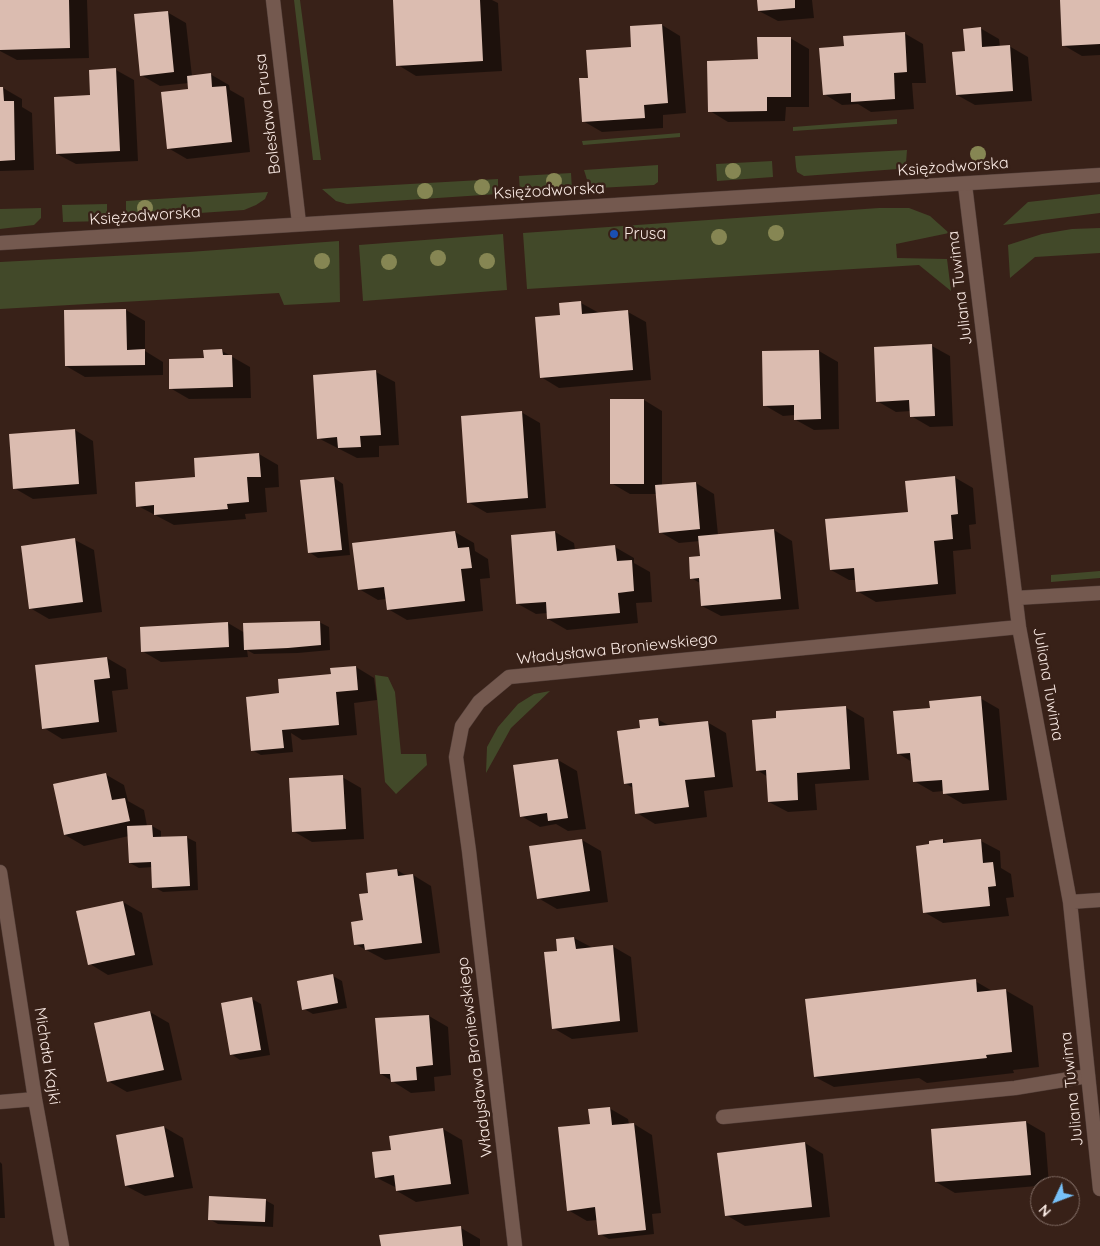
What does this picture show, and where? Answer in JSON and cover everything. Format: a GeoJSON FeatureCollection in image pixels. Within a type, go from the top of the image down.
{"type":"FeatureCollection","features":[{"type":"Feature","properties":{"kind":"street","name":"Bolesława Prusa"},"geometry":{"type":"LineString","coordinates":[[272,0],[299,223]]}},
{"type":"Feature","properties":{"kind":"street","name":"Księżodworska"},"geometry":{"type":"LineString","coordinates":[[0,243],[299,223],[1100,175]]}},
{"type":"Feature","properties":{"kind":"street","name":"Juliana Tuwima"},"geometry":{"type":"LineString","coordinates":[[966,184],[1019,627],[1070,902],[1100,1189]]}},
{"type":"Feature","properties":{"kind":"street"},"geometry":{"type":"LineString","coordinates":[[1016,598],[1100,594]]}},
{"type":"Feature","properties":{"kind":"street","name":"Władysława Broniewskiego"},"geometry":{"type":"LineString","coordinates":[[515,1246],[469,852],[456,757],[462,726],[479,702],[509,677],[1019,627]]}},
{"type":"Feature","properties":{"kind":"street","name":"Michała Kajki"},"geometry":{"type":"LineString","coordinates":[[0,872],[36,1099],[62,1246]]}},
{"type":"Feature","properties":{"kind":"street"},"geometry":{"type":"LineString","coordinates":[[1070,902],[1100,900]]}},
{"type":"Feature","properties":{"kind":"street"},"geometry":{"type":"LineString","coordinates":[[724,1117],[1015,1088],[1088,1076]]}},
{"type":"Feature","properties":{"kind":"street"},"geometry":{"type":"LineString","coordinates":[[0,1102],[36,1099]]}},
{"type":"Feature","properties":{"kind":"green space"},"geometry":{"type":"Polygon","coordinates":[[[294,0],[300,0],[321,160],[313,160],[294,0]]]}},
{"type":"Feature","properties":{"kind":"green space"},"geometry":{"type":"Polygon","coordinates":[[[897,119],[897,124],[793,131],[793,127],[897,119]]]}},
{"type":"Feature","properties":{"kind":"green space"},"geometry":{"type":"Polygon","coordinates":[[[680,133],[680,137],[583,145],[582,141],[680,133]]]}},
{"type":"Feature","properties":{"kind":"green space"},"geometry":{"type":"Polygon","coordinates":[[[907,150],[906,163],[898,169],[804,176],[797,172],[796,167],[795,156],[907,150]]]}},
{"type":"Feature","properties":{"kind":"green space"},"geometry":{"type":"Polygon","coordinates":[[[772,161],[773,177],[717,181],[716,164],[772,161]]]}},
{"type":"Feature","properties":{"kind":"green space"},"geometry":{"type":"Polygon","coordinates":[[[658,165],[658,182],[654,185],[598,188],[589,186],[584,170],[658,165]]]}},
{"type":"Feature","properties":{"kind":"green space"},"geometry":{"type":"Polygon","coordinates":[[[571,173],[572,190],[520,193],[519,176],[571,173]]]}},
{"type":"Feature","properties":{"kind":"green space"},"geometry":{"type":"Polygon","coordinates":[[[498,179],[498,194],[347,204],[336,201],[322,189],[498,179]]]}},
{"type":"Feature","properties":{"kind":"green space"},"geometry":{"type":"Polygon","coordinates":[[[268,192],[265,199],[244,210],[126,218],[126,201],[268,192]]]}},
{"type":"Feature","properties":{"kind":"green space"},"geometry":{"type":"Polygon","coordinates":[[[1100,194],[1100,213],[1003,225],[1028,202],[1100,194]]]}},
{"type":"Feature","properties":{"kind":"green space"},"geometry":{"type":"Polygon","coordinates":[[[107,204],[107,221],[63,222],[62,205],[107,204]]]}},
{"type":"Feature","properties":{"kind":"green space"},"geometry":{"type":"Polygon","coordinates":[[[41,208],[41,218],[34,225],[0,229],[0,209],[41,208]]]}},
{"type":"Feature","properties":{"kind":"green space"},"geometry":{"type":"Polygon","coordinates":[[[879,208],[909,208],[930,216],[949,233],[896,244],[897,258],[947,259],[951,291],[919,265],[527,289],[523,233],[879,208]]]}},
{"type":"Feature","properties":{"kind":"green space"},"geometry":{"type":"Polygon","coordinates":[[[1100,228],[1100,253],[1035,257],[1010,278],[1008,245],[1042,234],[1072,229],[1100,228]]]}},
{"type":"Feature","properties":{"kind":"green space"},"geometry":{"type":"Polygon","coordinates":[[[503,234],[507,290],[363,301],[359,245],[503,234]]]}},
{"type":"Feature","properties":{"kind":"green space"},"geometry":{"type":"Polygon","coordinates":[[[339,241],[340,302],[284,305],[279,293],[0,309],[0,262],[189,252],[339,241]]]}},
{"type":"Feature","properties":{"kind":"green space"},"geometry":{"type":"Polygon","coordinates":[[[1100,571],[1100,578],[1051,582],[1051,575],[1100,571]]]}},
{"type":"Feature","properties":{"kind":"green space"},"geometry":{"type":"Polygon","coordinates":[[[375,675],[388,677],[395,692],[401,754],[426,754],[427,765],[396,794],[385,782],[375,675]]]}},
{"type":"Feature","properties":{"kind":"green space"},"geometry":{"type":"Polygon","coordinates":[[[550,691],[511,728],[486,773],[487,747],[498,727],[518,704],[534,694],[550,691]]]}},
{"type":"Feature","properties":{"kind":"building"},"geometry":{"type":"Polygon","coordinates":[[[0,0],[69,0],[70,48],[0,50],[0,0]]]}},
{"type":"Feature","properties":{"kind":"building"},"geometry":{"type":"Polygon","coordinates":[[[393,0],[480,0],[483,61],[396,66],[393,0]]]}},
{"type":"Feature","properties":{"kind":"building"},"geometry":{"type":"Polygon","coordinates":[[[757,0],[795,0],[795,8],[758,11],[757,0]]]}},
{"type":"Feature","properties":{"kind":"building"},"geometry":{"type":"Polygon","coordinates":[[[1060,0],[1100,0],[1100,44],[1062,46],[1060,0]]]}},
{"type":"Feature","properties":{"kind":"building"},"geometry":{"type":"Polygon","coordinates":[[[168,11],[174,72],[140,76],[134,14],[168,11]]]}},
{"type":"Feature","properties":{"kind":"building"},"geometry":{"type":"Polygon","coordinates":[[[662,24],[668,103],[644,105],[645,118],[582,122],[579,78],[588,78],[586,50],[631,47],[630,26],[662,24]]]}},
{"type":"Feature","properties":{"kind":"building"},"geometry":{"type":"Polygon","coordinates":[[[981,27],[982,47],[1010,45],[1013,91],[956,95],[952,52],[965,51],[963,29],[981,27]]]}},
{"type":"Feature","properties":{"kind":"building"},"geometry":{"type":"Polygon","coordinates":[[[905,32],[907,72],[894,73],[895,99],[851,102],[851,93],[823,95],[819,48],[844,46],[843,36],[905,32]]]}},
{"type":"Feature","properties":{"kind":"building"},"geometry":{"type":"Polygon","coordinates":[[[757,37],[791,37],[791,97],[767,97],[767,111],[708,112],[707,61],[758,59],[757,37]]]}},
{"type":"Feature","properties":{"kind":"building"},"geometry":{"type":"Polygon","coordinates":[[[116,68],[120,151],[56,154],[54,97],[90,95],[89,70],[116,68]]]}},
{"type":"Feature","properties":{"kind":"building"},"geometry":{"type":"Polygon","coordinates":[[[211,73],[212,87],[226,86],[232,142],[167,149],[161,92],[188,89],[187,76],[211,73]]]}},
{"type":"Feature","properties":{"kind":"building"},"geometry":{"type":"Polygon","coordinates":[[[0,87],[3,87],[4,101],[14,101],[15,160],[0,161],[0,87]]]}},
{"type":"Feature","properties":{"kind":"building"},"geometry":{"type":"Polygon","coordinates":[[[581,301],[582,314],[628,310],[633,370],[540,378],[535,317],[560,315],[559,303],[581,301]]]}},
{"type":"Feature","properties":{"kind":"building"},"geometry":{"type":"Polygon","coordinates":[[[126,309],[127,350],[145,349],[145,365],[65,366],[64,310],[126,309]]]}},
{"type":"Feature","properties":{"kind":"building"},"geometry":{"type":"Polygon","coordinates":[[[932,344],[935,416],[910,417],[909,400],[876,402],[874,347],[932,344]]]}},
{"type":"Feature","properties":{"kind":"building"},"geometry":{"type":"Polygon","coordinates":[[[222,349],[223,355],[232,355],[233,387],[169,389],[169,359],[204,358],[203,350],[222,349]]]}},
{"type":"Feature","properties":{"kind":"building"},"geometry":{"type":"Polygon","coordinates":[[[819,350],[821,419],[794,420],[794,405],[763,406],[762,351],[819,350]]]}},
{"type":"Feature","properties":{"kind":"building"},"geometry":{"type":"Polygon","coordinates":[[[376,370],[381,435],[360,436],[361,447],[338,448],[337,437],[317,439],[313,375],[376,370]]]}},
{"type":"Feature","properties":{"kind":"building"},"geometry":{"type":"Polygon","coordinates":[[[610,399],[644,399],[644,484],[610,484],[610,399]]]}},
{"type":"Feature","properties":{"kind":"building"},"geometry":{"type":"Polygon","coordinates":[[[522,411],[528,498],[467,503],[461,416],[522,411]]]}},
{"type":"Feature","properties":{"kind":"building"},"geometry":{"type":"Polygon","coordinates":[[[75,429],[79,484],[13,489],[9,434],[75,429]]]}},
{"type":"Feature","properties":{"kind":"building"},"geometry":{"type":"Polygon","coordinates":[[[259,453],[261,477],[247,477],[249,502],[227,504],[228,509],[154,515],[154,505],[136,507],[135,482],[195,477],[194,458],[259,453]]]}},
{"type":"Feature","properties":{"kind":"building"},"geometry":{"type":"Polygon","coordinates":[[[955,476],[958,514],[951,515],[953,539],[934,541],[938,584],[856,592],[854,568],[830,570],[825,519],[908,512],[905,481],[955,476]]]}},
{"type":"Feature","properties":{"kind":"building"},"geometry":{"type":"Polygon","coordinates":[[[334,477],[342,550],[308,553],[300,480],[334,477]]]}},
{"type":"Feature","properties":{"kind":"building"},"geometry":{"type":"Polygon","coordinates":[[[696,482],[700,529],[659,533],[655,485],[696,482]]]}},
{"type":"Feature","properties":{"kind":"building"},"geometry":{"type":"Polygon","coordinates":[[[774,529],[781,599],[701,606],[699,578],[690,579],[689,557],[700,556],[698,536],[774,529]]]}},
{"type":"Feature","properties":{"kind":"building"},"geometry":{"type":"Polygon","coordinates":[[[455,531],[458,548],[469,547],[472,568],[461,569],[465,601],[387,610],[384,587],[358,590],[352,543],[455,531]]]}},
{"type":"Feature","properties":{"kind":"building"},"geometry":{"type":"Polygon","coordinates":[[[555,531],[557,551],[615,545],[617,561],[632,560],[634,591],[618,593],[620,613],[547,619],[546,602],[516,604],[511,535],[555,531]]]}},
{"type":"Feature","properties":{"kind":"building"},"geometry":{"type":"Polygon","coordinates":[[[75,538],[83,602],[29,609],[21,546],[75,538]]]}},
{"type":"Feature","properties":{"kind":"building"},"geometry":{"type":"Polygon","coordinates":[[[320,621],[321,645],[244,650],[243,623],[320,621]]]}},
{"type":"Feature","properties":{"kind":"building"},"geometry":{"type":"Polygon","coordinates":[[[228,622],[229,647],[141,652],[140,627],[228,622]]]}},
{"type":"Feature","properties":{"kind":"building"},"geometry":{"type":"Polygon","coordinates":[[[107,657],[110,678],[94,680],[99,722],[42,729],[35,665],[107,657]]]}},
{"type":"Feature","properties":{"kind":"building"},"geometry":{"type":"Polygon","coordinates":[[[356,666],[358,690],[336,692],[339,725],[282,730],[284,748],[251,751],[246,697],[279,693],[278,679],[331,674],[330,668],[356,666]]]}},
{"type":"Feature","properties":{"kind":"building"},"geometry":{"type":"Polygon","coordinates":[[[981,696],[989,790],[943,794],[942,780],[913,782],[910,753],[897,754],[893,711],[930,708],[929,701],[981,696]]]}},
{"type":"Feature","properties":{"kind":"building"},"geometry":{"type":"Polygon","coordinates":[[[846,706],[850,769],[797,773],[798,800],[768,802],[766,770],[756,771],[752,720],[776,718],[776,711],[846,706]]]}},
{"type":"Feature","properties":{"kind":"building"},"geometry":{"type":"Polygon","coordinates":[[[658,718],[659,726],[708,721],[715,777],[685,780],[689,807],[635,814],[632,783],[624,784],[617,731],[640,728],[639,720],[658,718]]]}},
{"type":"Feature","properties":{"kind":"building"},"geometry":{"type":"Polygon","coordinates":[[[558,759],[568,818],[548,821],[547,813],[520,817],[513,765],[558,759]]]}},
{"type":"Feature","properties":{"kind":"building"},"geometry":{"type":"Polygon","coordinates":[[[106,773],[112,800],[125,798],[130,821],[64,835],[53,784],[106,773]]]}},
{"type":"Feature","properties":{"kind":"building"},"geometry":{"type":"Polygon","coordinates":[[[343,775],[346,829],[292,832],[289,778],[343,775]]]}},
{"type":"Feature","properties":{"kind":"building"},"geometry":{"type":"Polygon","coordinates":[[[152,825],[153,837],[187,836],[190,886],[152,888],[151,862],[129,863],[127,826],[152,825]]]}},
{"type":"Feature","properties":{"kind":"building"},"geometry":{"type":"Polygon","coordinates":[[[582,839],[590,891],[537,899],[529,846],[582,839]]]}},
{"type":"Feature","properties":{"kind":"building"},"geometry":{"type":"Polygon","coordinates":[[[943,839],[943,843],[981,839],[983,863],[993,862],[996,886],[988,887],[990,906],[923,913],[916,846],[929,844],[929,841],[943,839]]]}},
{"type":"Feature","properties":{"kind":"building"},"geometry":{"type":"Polygon","coordinates":[[[397,869],[398,876],[413,874],[422,943],[365,950],[364,944],[354,945],[351,922],[363,920],[359,894],[368,893],[366,873],[397,869]]]}},
{"type":"Feature","properties":{"kind":"building"},"geometry":{"type":"Polygon","coordinates":[[[123,901],[135,955],[88,965],[76,911],[123,901]]]}},
{"type":"Feature","properties":{"kind":"building"},"geometry":{"type":"Polygon","coordinates":[[[574,937],[576,949],[613,945],[620,1021],[552,1029],[544,952],[557,951],[556,939],[574,937]]]}},
{"type":"Feature","properties":{"kind":"building"},"geometry":{"type":"Polygon","coordinates":[[[333,974],[338,1003],[302,1010],[297,981],[333,974]]]}},
{"type":"Feature","properties":{"kind":"building"},"geometry":{"type":"Polygon","coordinates":[[[976,979],[977,992],[1006,989],[1012,1052],[986,1055],[987,1058],[814,1077],[805,999],[976,979]]]}},
{"type":"Feature","properties":{"kind":"building"},"geometry":{"type":"Polygon","coordinates":[[[252,997],[261,1050],[230,1055],[221,1003],[252,997]]]}},
{"type":"Feature","properties":{"kind":"building"},"geometry":{"type":"Polygon","coordinates":[[[150,1011],[164,1070],[107,1082],[94,1023],[150,1011]]]}},
{"type":"Feature","properties":{"kind":"building"},"geometry":{"type":"Polygon","coordinates":[[[429,1015],[433,1065],[416,1067],[417,1080],[391,1082],[390,1074],[380,1074],[375,1018],[429,1015]]]}},
{"type":"Feature","properties":{"kind":"building"},"geometry":{"type":"Polygon","coordinates":[[[610,1107],[612,1125],[634,1123],[646,1230],[598,1235],[595,1207],[567,1211],[558,1127],[590,1124],[588,1109],[610,1107]]]}},
{"type":"Feature","properties":{"kind":"building"},"geometry":{"type":"Polygon","coordinates":[[[1026,1121],[1031,1175],[935,1182],[931,1129],[1026,1121]]]}},
{"type":"Feature","properties":{"kind":"building"},"geometry":{"type":"Polygon","coordinates":[[[164,1126],[174,1177],[125,1186],[116,1135],[164,1126]]]}},
{"type":"Feature","properties":{"kind":"building"},"geometry":{"type":"Polygon","coordinates":[[[443,1128],[451,1184],[396,1191],[394,1175],[375,1178],[372,1152],[391,1150],[389,1136],[443,1128]]]}},
{"type":"Feature","properties":{"kind":"building"},"geometry":{"type":"Polygon","coordinates":[[[805,1142],[812,1207],[725,1216],[717,1153],[805,1142]]]}},
{"type":"Feature","properties":{"kind":"building"},"geometry":{"type":"Polygon","coordinates":[[[209,1196],[266,1199],[265,1222],[208,1220],[209,1196]]]}},
{"type":"Feature","properties":{"kind":"building"},"geometry":{"type":"Polygon","coordinates":[[[461,1226],[463,1246],[381,1246],[379,1235],[461,1226]]]}},
{"type":"Feature","properties":{"kind":"place","name":"Prusa"},"geometry":{"type":"Point","coordinates":[614,234]}}]}
